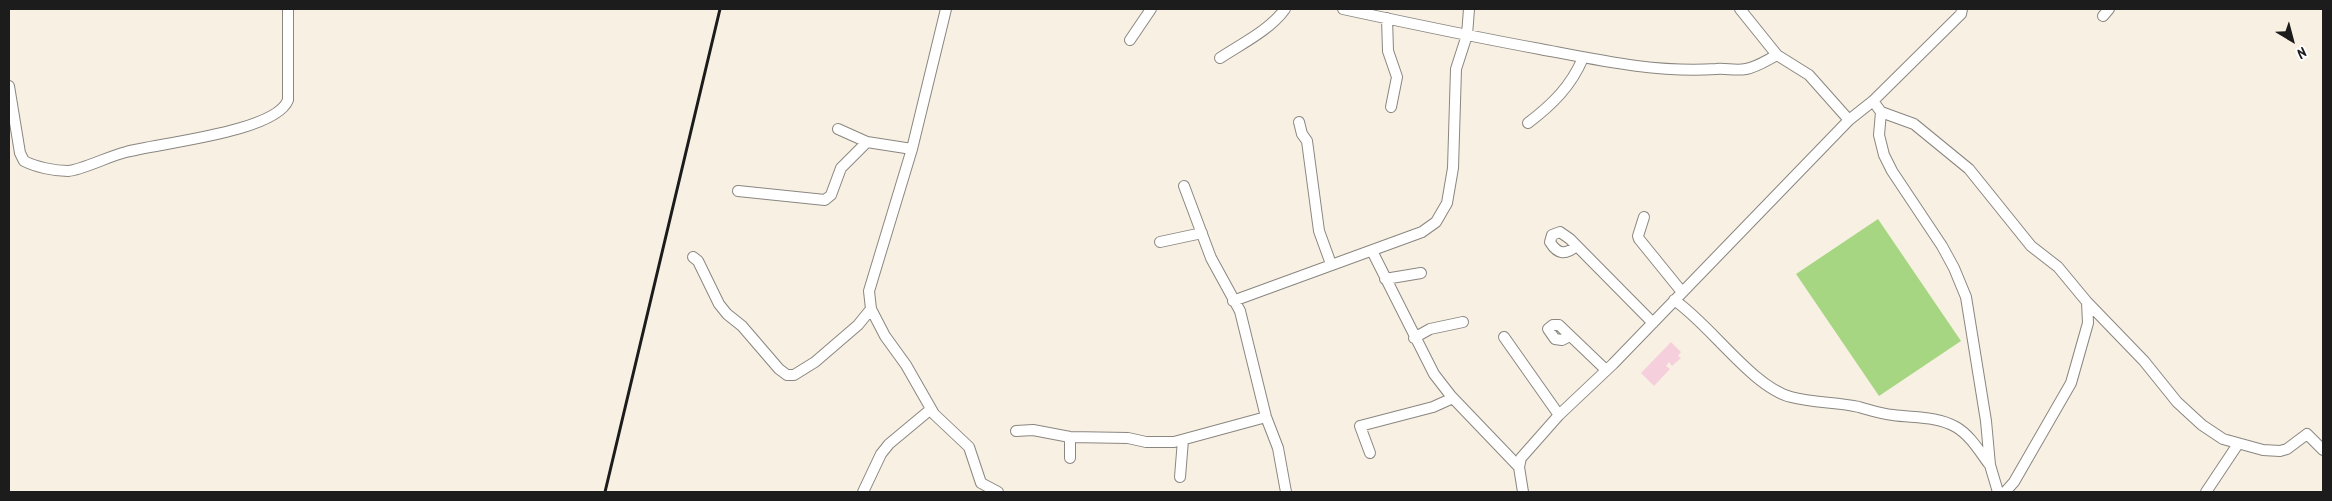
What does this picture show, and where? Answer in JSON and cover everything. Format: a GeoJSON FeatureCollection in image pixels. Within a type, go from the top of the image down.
{"type":"FeatureCollection","features":[{"type":"Feature","properties":{"kind":"street"},"geometry":{"type":"LineString","coordinates":[[9,86],[20,153],[24,161],[56,170],[76,170],[127,151],[197,139],[244,127],[280,112],[288,100],[288,9]]}},
{"type":"Feature","properties":{"kind":"street"},"geometry":{"type":"LineString","coordinates":[[946,9],[912,149],[869,291],[871,308],[885,336],[906,365],[931,409],[969,447],[981,483],[998,492]]}},
{"type":"Feature","properties":{"kind":"street"},"geometry":{"type":"LineString","coordinates":[[1130,40],[1151,9]]}},
{"type":"Feature","properties":{"kind":"street"},"geometry":{"type":"LineString","coordinates":[[1220,58],[1251,37],[1285,9]]}},
{"type":"Feature","properties":{"kind":"street"},"geometry":{"type":"LineString","coordinates":[[1343,9],[1583,58],[1657,68],[1691,71],[1719,69],[1731,71],[1748,69],[1777,54]]}},
{"type":"Feature","properties":{"kind":"street"},"geometry":{"type":"LineString","coordinates":[[1233,300],[1422,232],[1436,222],[1447,203],[1453,168],[1456,69],[1467,34],[1469,9]]}},
{"type":"Feature","properties":{"kind":"street"},"geometry":{"type":"LineString","coordinates":[[1740,9],[1777,54],[1809,76],[1849,120]]}},
{"type":"Feature","properties":{"kind":"street"},"geometry":{"type":"LineString","coordinates":[[1522,492],[1519,467],[1521,458],[1558,415],[1653,323],[1849,120],[1873,101],[1961,11],[1971,9]]}},
{"type":"Feature","properties":{"kind":"street"},"geometry":{"type":"LineString","coordinates":[[1387,18],[1388,51],[1397,77],[1391,108]]}},
{"type":"Feature","properties":{"kind":"street"},"geometry":{"type":"LineString","coordinates":[[1528,123],[1562,94],[1575,77],[1583,58]]}},
{"type":"Feature","properties":{"kind":"street"},"geometry":{"type":"LineString","coordinates":[[1873,101],[1881,112],[1914,124],[1969,170],[2031,246],[2058,267],[2086,302],[2144,362],[2171,395],[2202,425],[2223,439],[2263,450],[2287,450],[2307,434],[2323,450]]}},
{"type":"Feature","properties":{"kind":"street"},"geometry":{"type":"LineString","coordinates":[[1881,112],[1879,135],[1884,155],[1942,246],[1966,297],[1985,413],[1990,465],[1998,492]]}},
{"type":"Feature","properties":{"kind":"street"},"geometry":{"type":"LineString","coordinates":[[1299,122],[1302,134],[1307,141],[1319,232],[1331,264]]}},
{"type":"Feature","properties":{"kind":"street"},"geometry":{"type":"LineString","coordinates":[[838,129],[867,142],[912,149]]}},
{"type":"Feature","properties":{"kind":"street"},"geometry":{"type":"LineString","coordinates":[[738,191],[825,200],[830,195],[841,168],[867,142]]}},
{"type":"Feature","properties":{"kind":"street"},"geometry":{"type":"LineString","coordinates":[[1184,186],[1214,265],[1240,311],[1266,417],[1278,448],[1286,492]]}},
{"type":"Feature","properties":{"kind":"street"},"geometry":{"type":"LineString","coordinates":[[1644,217],[1638,236],[1639,239],[1682,292]]}},
{"type":"Feature","properties":{"kind":"street"},"geometry":{"type":"LineString","coordinates":[[1160,242],[1202,233]]}},
{"type":"Feature","properties":{"kind":"street"},"geometry":{"type":"LineString","coordinates":[[1576,246],[1653,323]]}},
{"type":"Feature","properties":{"kind":"street"},"geometry":{"type":"LineString","coordinates":[[1372,250],[1414,338],[1434,374],[1453,398],[1519,467]]}},
{"type":"Feature","properties":{"kind":"street"},"geometry":{"type":"LineString","coordinates":[[693,257],[698,261],[719,304],[727,314],[742,326],[779,369],[787,375],[794,376],[815,362],[858,325],[871,308]]}},
{"type":"Feature","properties":{"kind":"street"},"geometry":{"type":"LineString","coordinates":[[1385,279],[1421,273]]}},
{"type":"Feature","properties":{"kind":"street"},"geometry":{"type":"LineString","coordinates":[[1674,300],[1694,316],[1713,338],[1780,393],[1791,397],[1860,407],[1892,415],[1944,422],[1958,429],[1971,440],[1990,465]]}},
{"type":"Feature","properties":{"kind":"street"},"geometry":{"type":"LineString","coordinates":[[2005,492],[2014,482],[2071,383],[2088,323],[2086,302]]}},
{"type":"Feature","properties":{"kind":"street"},"geometry":{"type":"LineString","coordinates":[[1414,338],[1430,328],[1463,322]]}},
{"type":"Feature","properties":{"kind":"street"},"geometry":{"type":"LineString","coordinates":[[1570,336],[1606,370]]}},
{"type":"Feature","properties":{"kind":"street"},"geometry":{"type":"LineString","coordinates":[[1504,337],[1558,415]]}},
{"type":"Feature","properties":{"kind":"street"},"geometry":{"type":"LineString","coordinates":[[1370,453],[1360,426],[1433,407],[1453,398]]}},
{"type":"Feature","properties":{"kind":"street"},"geometry":{"type":"LineString","coordinates":[[863,492],[881,454],[889,444],[931,409]]}},
{"type":"Feature","properties":{"kind":"street"},"geometry":{"type":"LineString","coordinates":[[1016,431],[1033,430],[1070,437],[1128,438],[1146,442],[1174,442],[1266,417]]}},
{"type":"Feature","properties":{"kind":"street"},"geometry":{"type":"LineString","coordinates":[[1070,437],[1070,458]]}},
{"type":"Feature","properties":{"kind":"street"},"geometry":{"type":"LineString","coordinates":[[1180,477],[1183,440]]}},
{"type":"Feature","properties":{"kind":"street"},"geometry":{"type":"LineString","coordinates":[[2206,492],[2238,444]]}},
{"type":"Feature","properties":{"kind":"shaded area"},"geometry":{"type":"Polygon","coordinates":[[[1671,342],[1681,352],[1678,356],[1681,358],[1672,366],[1669,362],[1666,366],[1670,369],[1654,386],[1641,373],[1671,342]]]}},
{"type":"Feature","properties":{"kind":"green space"},"geometry":{"type":"Polygon","coordinates":[[[1878,219],[1961,341],[1879,396],[1796,274],[1878,219]]]}},
{"type":"Feature","properties":{"kind":"railway"},"geometry":{"type":"LineString","coordinates":[[605,492],[720,9]]}}]}
